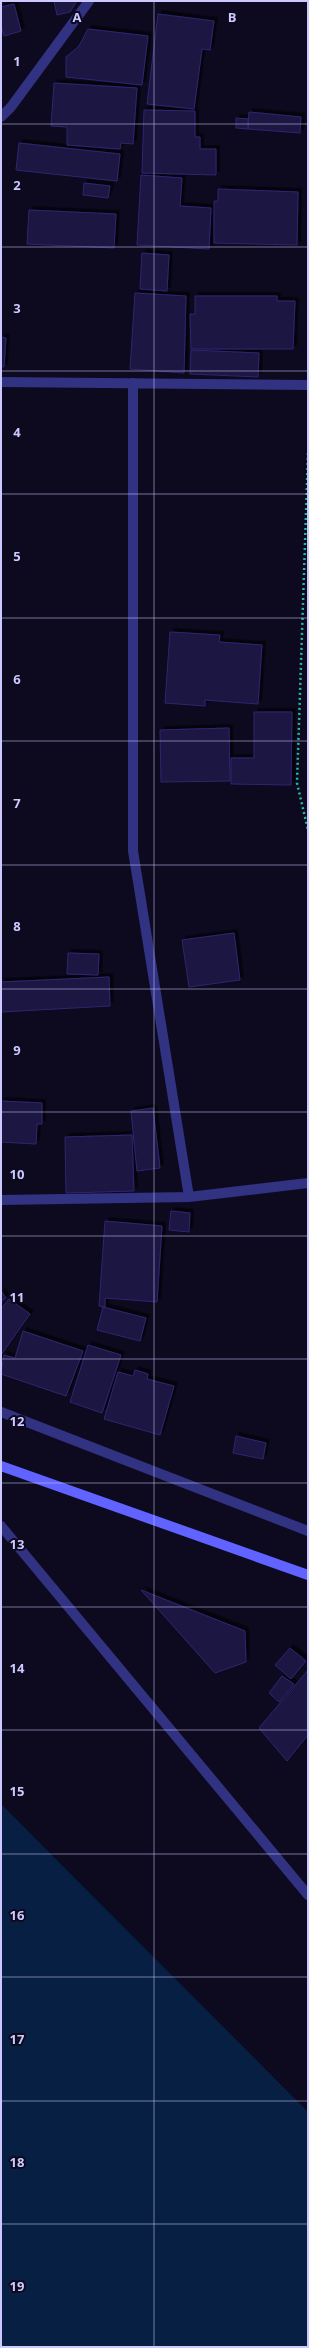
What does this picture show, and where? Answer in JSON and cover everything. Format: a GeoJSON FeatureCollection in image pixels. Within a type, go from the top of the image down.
{"type":"FeatureCollection","features":[{"type":"Feature","properties":{"kind":"street"},"geometry":{"type":"LineString","coordinates":[[1,117],[11,107],[89,1]]}},
{"type":"Feature","properties":{"kind":"street"},"geometry":{"type":"LineString","coordinates":[[1,382],[308,385]]}},
{"type":"Feature","properties":{"kind":"street"},"geometry":{"type":"LineString","coordinates":[[133,383],[133,851],[189,1197]]}},
{"type":"Feature","properties":{"kind":"street"},"geometry":{"type":"LineString","coordinates":[[1,1200],[189,1197],[308,1183]]}},
{"type":"Feature","properties":{"kind":"street"},"geometry":{"type":"LineString","coordinates":[[1,1412],[308,1531]]}},
{"type":"Feature","properties":{"kind":"street"},"geometry":{"type":"LineString","coordinates":[[1,1466],[308,1576]]}},
{"type":"Feature","properties":{"kind":"street"},"geometry":{"type":"LineString","coordinates":[[1,1526],[308,1895]]}},
{"type":"Feature","properties":{"kind":"path"},"geometry":{"type":"LineString","coordinates":[[308,452],[296,783],[308,830]]}},
{"type":"Feature","properties":{"kind":"water"},"geometry":{"type":"Polygon","coordinates":[[[1,1804],[308,2112],[308,2347],[1,2347],[1,1804]]]}},
{"type":"Feature","properties":{"kind":"building"},"geometry":{"type":"Polygon","coordinates":[[[54,1],[77,1],[70,12],[57,15],[54,1]]]}},
{"type":"Feature","properties":{"kind":"building"},"geometry":{"type":"Polygon","coordinates":[[[14,4],[21,31],[4,36],[1,26],[1,7],[14,4]]]}},
{"type":"Feature","properties":{"kind":"building"},"geometry":{"type":"Polygon","coordinates":[[[158,14],[214,21],[210,50],[202,49],[194,109],[147,104],[158,14]]]}},
{"type":"Feature","properties":{"kind":"building"},"geometry":{"type":"Polygon","coordinates":[[[88,29],[148,36],[142,85],[66,77],[66,57],[79,46],[88,29]]]}},
{"type":"Feature","properties":{"kind":"building"},"geometry":{"type":"Polygon","coordinates":[[[54,83],[137,88],[133,144],[121,143],[120,149],[67,145],[67,127],[51,126],[54,83]]]}},
{"type":"Feature","properties":{"kind":"building"},"geometry":{"type":"Polygon","coordinates":[[[144,110],[195,111],[195,137],[200,137],[200,149],[216,149],[216,175],[142,173],[144,110]]]}},
{"type":"Feature","properties":{"kind":"building"},"geometry":{"type":"Polygon","coordinates":[[[249,112],[301,117],[300,133],[248,129],[249,112]]]}},
{"type":"Feature","properties":{"kind":"building"},"geometry":{"type":"Polygon","coordinates":[[[236,118],[248,119],[248,129],[236,128],[236,118]]]}},
{"type":"Feature","properties":{"kind":"building"},"geometry":{"type":"Polygon","coordinates":[[[19,143],[120,154],[117,181],[16,170],[19,143]]]}},
{"type":"Feature","properties":{"kind":"building"},"geometry":{"type":"Polygon","coordinates":[[[141,175],[182,178],[180,206],[211,208],[209,249],[137,245],[141,175]]]}},
{"type":"Feature","properties":{"kind":"building"},"geometry":{"type":"Polygon","coordinates":[[[84,183],[110,186],[108,198],[83,195],[84,183]]]}},
{"type":"Feature","properties":{"kind":"building"},"geometry":{"type":"Polygon","coordinates":[[[218,189],[298,192],[297,245],[214,243],[214,201],[218,201],[218,189]]]}},
{"type":"Feature","properties":{"kind":"building"},"geometry":{"type":"Polygon","coordinates":[[[29,210],[116,214],[114,248],[27,244],[29,210]]]}},
{"type":"Feature","properties":{"kind":"building"},"geometry":{"type":"Polygon","coordinates":[[[142,253],[169,255],[167,291],[140,289],[142,253]]]}},
{"type":"Feature","properties":{"kind":"building"},"geometry":{"type":"Polygon","coordinates":[[[135,293],[186,296],[184,373],[130,369],[135,293]]]}},
{"type":"Feature","properties":{"kind":"building"},"geometry":{"type":"Polygon","coordinates":[[[195,296],[277,296],[277,301],[295,301],[293,349],[191,349],[190,314],[195,314],[195,296]]]}},
{"type":"Feature","properties":{"kind":"building"},"geometry":{"type":"Polygon","coordinates":[[[1,337],[6,338],[4,367],[1,367],[1,337]]]}},
{"type":"Feature","properties":{"kind":"building"},"geometry":{"type":"Polygon","coordinates":[[[191,350],[259,353],[258,377],[190,374],[191,350]]]}},
{"type":"Feature","properties":{"kind":"building"},"geometry":{"type":"Polygon","coordinates":[[[170,632],[220,635],[219,642],[262,645],[258,704],[205,700],[205,706],[165,703],[170,632]]]}},
{"type":"Feature","properties":{"kind":"building"},"geometry":{"type":"Polygon","coordinates":[[[254,712],[292,712],[291,785],[231,784],[231,758],[254,758],[254,712]]]}},
{"type":"Feature","properties":{"kind":"building"},"geometry":{"type":"Polygon","coordinates":[[[229,728],[230,781],[161,782],[160,730],[229,728]]]}},
{"type":"Feature","properties":{"kind":"building"},"geometry":{"type":"Polygon","coordinates":[[[234,933],[240,980],[189,987],[182,940],[234,933]]]}},
{"type":"Feature","properties":{"kind":"building"},"geometry":{"type":"Polygon","coordinates":[[[68,953],[99,954],[98,975],[67,974],[68,953]]]}},
{"type":"Feature","properties":{"kind":"building"},"geometry":{"type":"Polygon","coordinates":[[[109,977],[110,1006],[1,1012],[1,982],[109,977]]]}},
{"type":"Feature","properties":{"kind":"building"},"geometry":{"type":"Polygon","coordinates":[[[1,1101],[42,1103],[42,1124],[37,1124],[36,1144],[1,1142],[1,1101]]]}},
{"type":"Feature","properties":{"kind":"building"},"geometry":{"type":"Polygon","coordinates":[[[153,1108],[160,1168],[137,1171],[131,1111],[153,1108]]]}},
{"type":"Feature","properties":{"kind":"building"},"geometry":{"type":"Polygon","coordinates":[[[132,1135],[134,1191],[66,1193],[65,1137],[132,1135]]]}},
{"type":"Feature","properties":{"kind":"building"},"geometry":{"type":"Polygon","coordinates":[[[171,1211],[190,1213],[189,1232],[169,1230],[171,1211]]]}},
{"type":"Feature","properties":{"kind":"building"},"geometry":{"type":"Polygon","coordinates":[[[105,1221],[162,1226],[157,1302],[105,1298],[105,1307],[99,1306],[105,1221]]]}},
{"type":"Feature","properties":{"kind":"building"},"geometry":{"type":"Polygon","coordinates":[[[1,1291],[6,1298],[1,1301],[1,1291]]]}},
{"type":"Feature","properties":{"kind":"building"},"geometry":{"type":"Polygon","coordinates":[[[9,1299],[30,1314],[1,1355],[1,1309],[9,1299]]]}},
{"type":"Feature","properties":{"kind":"building"},"geometry":{"type":"Polygon","coordinates":[[[103,1307],[146,1318],[140,1341],[97,1330],[103,1307]]]}},
{"type":"Feature","properties":{"kind":"building"},"geometry":{"type":"Polygon","coordinates":[[[23,1331],[83,1351],[66,1396],[1,1374],[4,1355],[15,1358],[23,1331]]]}},
{"type":"Feature","properties":{"kind":"building"},"geometry":{"type":"Polygon","coordinates":[[[88,1345],[121,1355],[102,1413],[70,1402],[88,1345]]]}},
{"type":"Feature","properties":{"kind":"building"},"geometry":{"type":"Polygon","coordinates":[[[135,1370],[148,1374],[147,1379],[174,1386],[160,1435],[104,1419],[118,1372],[133,1376],[135,1370]]]}},
{"type":"Feature","properties":{"kind":"building"},"geometry":{"type":"Polygon","coordinates":[[[236,1436],[266,1443],[263,1459],[233,1453],[236,1436]]]}},
{"type":"Feature","properties":{"kind":"building"},"geometry":{"type":"Polygon","coordinates":[[[141,1590],[245,1631],[246,1662],[215,1673],[141,1590]]]}},
{"type":"Feature","properties":{"kind":"building"},"geometry":{"type":"Polygon","coordinates":[[[290,1648],[306,1661],[291,1679],[275,1665],[290,1648]]]}},
{"type":"Feature","properties":{"kind":"building"},"geometry":{"type":"Polygon","coordinates":[[[308,1670],[308,1735],[287,1761],[259,1728],[308,1670]]]}},
{"type":"Feature","properties":{"kind":"building"},"geometry":{"type":"Polygon","coordinates":[[[282,1676],[294,1684],[279,1702],[269,1693],[282,1676]]]}}]}
